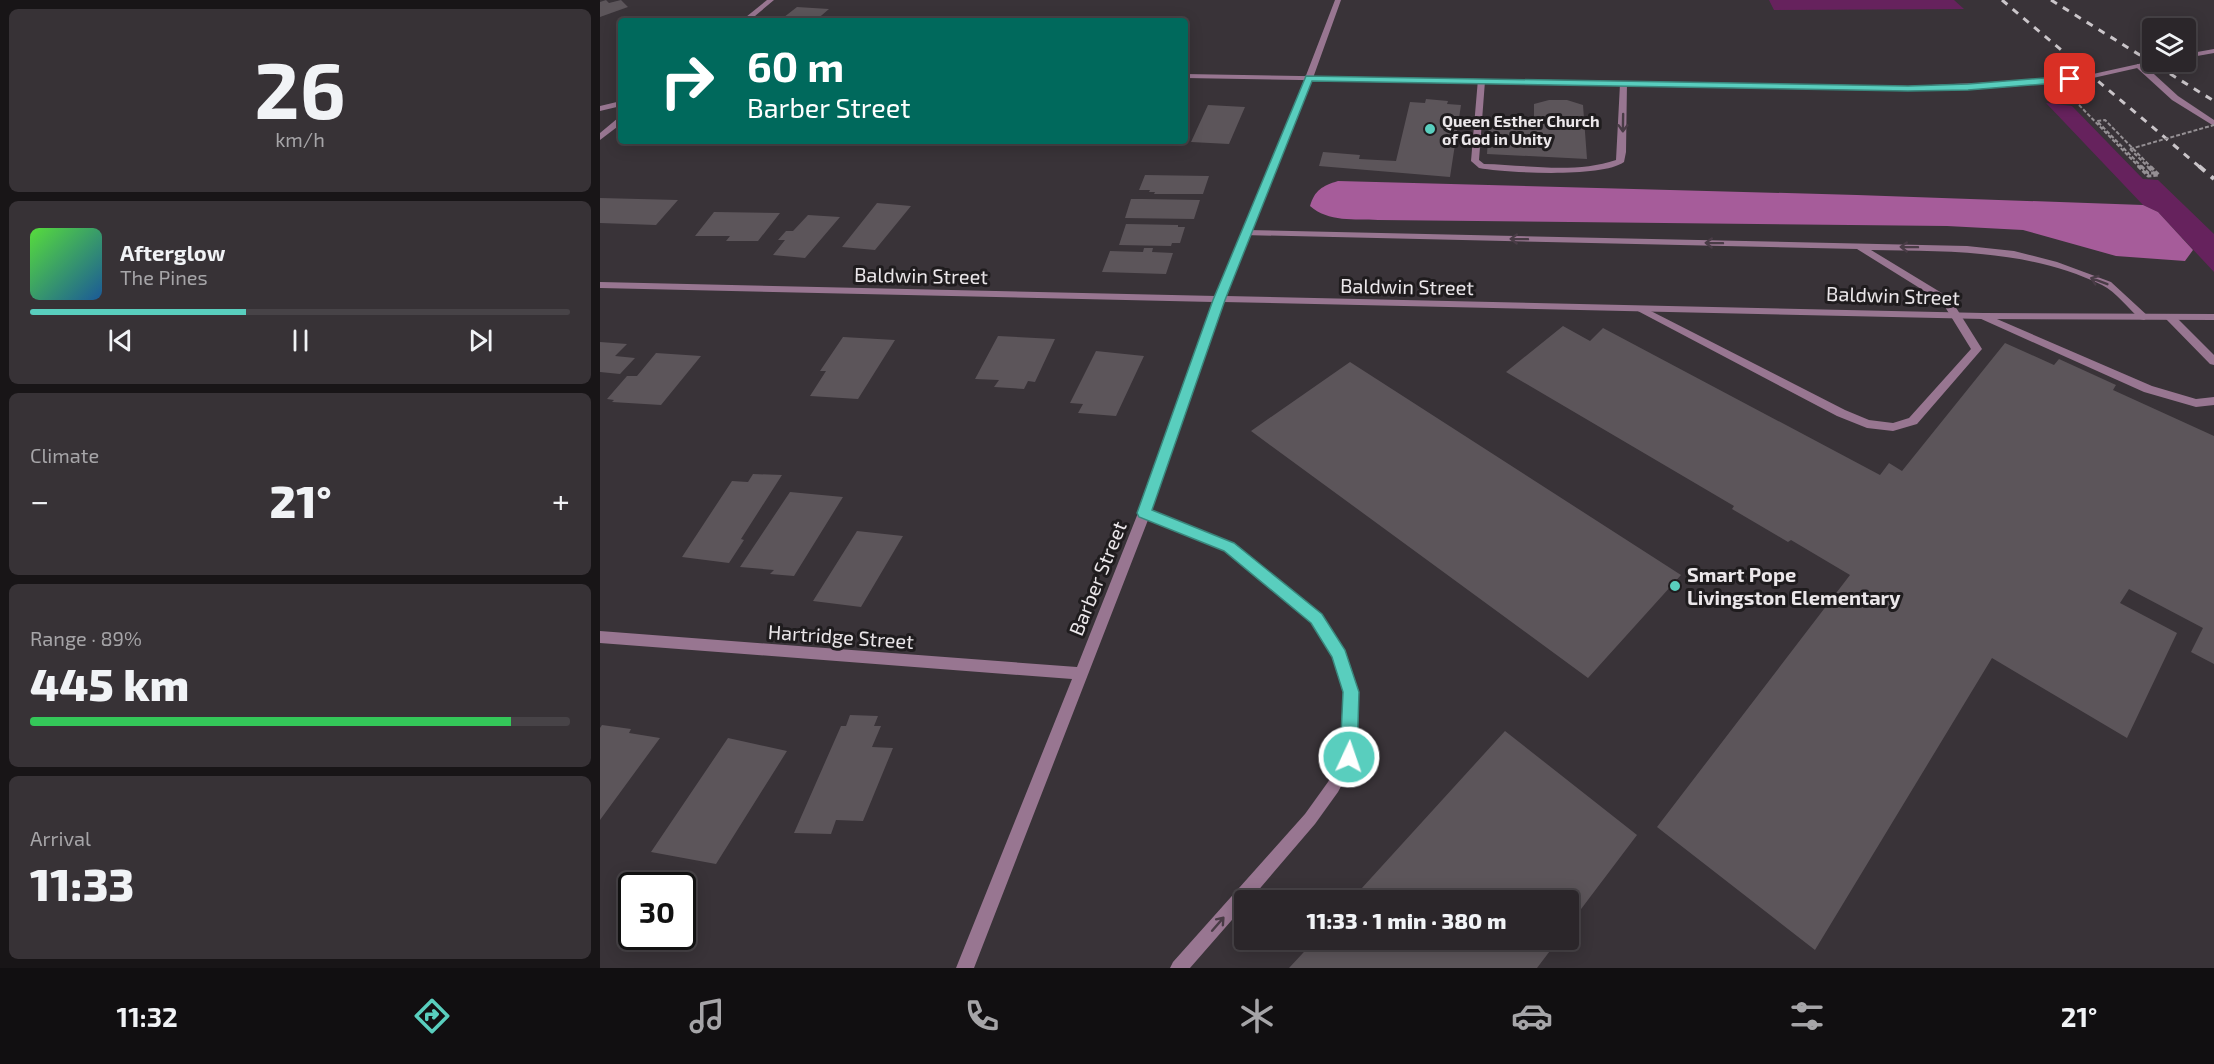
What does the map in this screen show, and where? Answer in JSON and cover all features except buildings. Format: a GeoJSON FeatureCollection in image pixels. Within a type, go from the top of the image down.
{"type":"FeatureCollection","features":[{"type":"Feature","properties":{"kind":"street"},"geometry":{"type":"LineString","coordinates":[[749,18],[771,0]]}},
{"type":"Feature","properties":{"kind":"street","name":"Barber Street"},"geometry":{"type":"LineString","coordinates":[[965,968],[1079,673],[1144,513],[1219,300],[1309,78],[1338,0]]}},
{"type":"Feature","properties":{"kind":"street"},"geometry":{"type":"LineString","coordinates":[[2196,54],[2214,51]]}},
{"type":"Feature","properties":{"kind":"street"},"geometry":{"type":"LineString","coordinates":[[1188,76],[1908,88],[2046,82],[2140,66],[2175,98],[2214,124]]}},
{"type":"Feature","properties":{"kind":"street"},"geometry":{"type":"LineString","coordinates":[[1481,81],[1475,161],[1482,166],[1564,169],[1611,166],[1620,162],[1624,84]]}},
{"type":"Feature","properties":{"kind":"street"},"geometry":{"type":"LineString","coordinates":[[600,109],[618,104]]}},
{"type":"Feature","properties":{"kind":"street"},"geometry":{"type":"LineString","coordinates":[[600,137],[618,122]]}},
{"type":"Feature","properties":{"kind":"street"},"geometry":{"type":"LineString","coordinates":[[1246,233],[1967,249],[2014,254],[2054,264],[2108,284],[2144,317]]}},
{"type":"Feature","properties":{"kind":"street"},"geometry":{"type":"LineString","coordinates":[[1639,309],[1841,413],[1867,424],[1893,427],[1913,421],[1977,349],[1946,300],[1858,246]]}},
{"type":"Feature","properties":{"kind":"street","name":"Baldwin Street"},"geometry":{"type":"LineString","coordinates":[[600,285],[1983,316],[2214,317]]}},
{"type":"Feature","properties":{"kind":"street"},"geometry":{"type":"LineString","coordinates":[[1983,316],[2148,389],[2196,403],[2214,401]]}},
{"type":"Feature","properties":{"kind":"street"},"geometry":{"type":"LineString","coordinates":[[2170,317],[2214,361]]}},
{"type":"Feature","properties":{"kind":"street"},"geometry":{"type":"LineString","coordinates":[[1144,513],[1229,547],[1316,619],[1339,655],[1351,692],[1349,757],[1333,787],[1310,819],[1179,968]]}},
{"type":"Feature","properties":{"kind":"street","name":"Hartridge Street"},"geometry":{"type":"LineString","coordinates":[[600,637],[1079,673]]}},
{"type":"Feature","properties":{"kind":"path"},"geometry":{"type":"LineString","coordinates":[[2079,105],[2148,176],[2159,175],[2105,120],[2097,121],[2148,173],[2154,173],[2130,149],[2214,124]]}},
{"type":"Feature","properties":{"kind":"shaded area"},"geometry":{"type":"Polygon","coordinates":[[[1769,0],[1954,0],[1964,9],[1774,10],[1769,0]]]}},
{"type":"Feature","properties":{"kind":"shaded area"},"geometry":{"type":"Polygon","coordinates":[[[2046,103],[2072,106],[2143,179],[2158,180],[2214,234],[2214,272],[2158,212],[2143,205],[2046,103]]]}},
{"type":"Feature","properties":{"kind":"shaded area"},"geometry":{"type":"Polygon","coordinates":[[[1338,181],[2143,205],[2158,212],[2193,250],[2185,261],[2116,256],[2023,230],[1947,226],[1342,219],[1325,215],[1310,206],[1320,189],[1338,181]]]}},
{"type":"Feature","properties":{"kind":"railway"},"geometry":{"type":"LineString","coordinates":[[2002,0],[2201,168]]}},
{"type":"Feature","properties":{"kind":"railway"},"geometry":{"type":"LineString","coordinates":[[2051,0],[2214,101]]}},
{"type":"Feature","properties":{"kind":"railway"},"geometry":{"type":"LineString","coordinates":[[2199,166],[2214,179]]}},
{"type":"Feature","properties":{"kind":"place","name":"Queen Esther Church of God in Unity"},"geometry":{"type":"Point","coordinates":[1430,129]}},
{"type":"Feature","properties":{"kind":"place","name":"Smart Pope Livingston Elementary"},"geometry":{"type":"Point","coordinates":[1675,586]}},
{"type":"Feature","properties":{"kind":"route"},"geometry":{"type":"LineString","coordinates":[[1349,757],[1351,692],[1339,655],[1316,619],[1229,547],[1144,513],[1219,300],[1309,78],[1908,88],[1968,87],[2070,79]]}}]}
